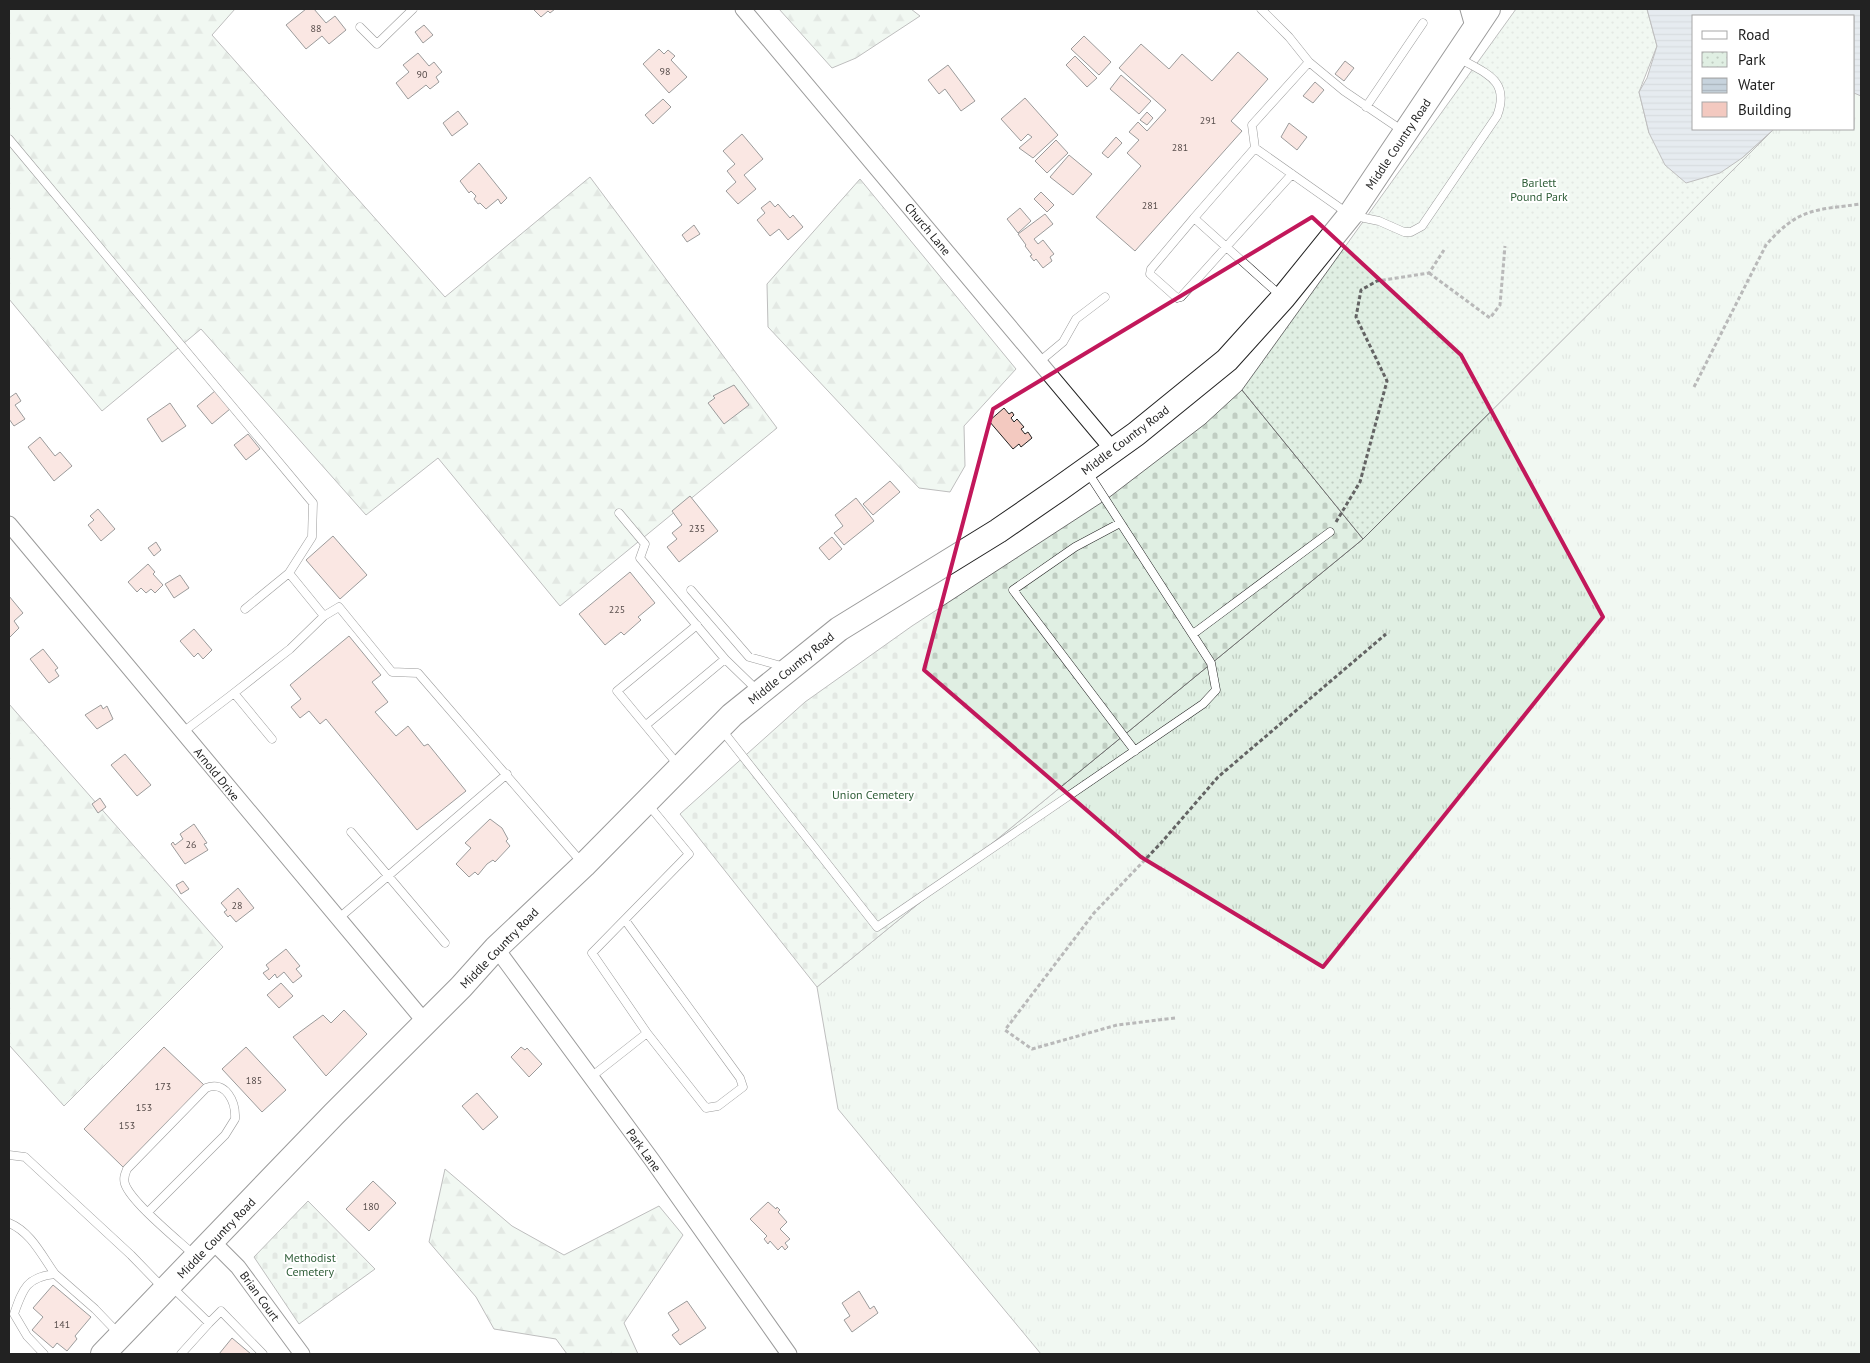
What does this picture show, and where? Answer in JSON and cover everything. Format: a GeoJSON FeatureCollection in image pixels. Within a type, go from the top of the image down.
{"type":"FeatureCollection","features":[{"type":"Feature","properties":{"kind":"main road","name":"Middle Country Road"},"geometry":{"type":"LineString","coordinates":[[111,1348],[461,987],[496,948],[584,865],[720,728],[760,692],[839,629],[998,531],[1113,450],[1227,360],[1283,298],[1350,215],[1456,56],[1471,19],[1488,9]]}},
{"type":"Feature","properties":{"kind":"street","name":"Church Lane"},"geometry":{"type":"LineString","coordinates":[[743,9],[1113,450]]}},
{"type":"Feature","properties":{"kind":"street","name":"Arnold Drive"},"geometry":{"type":"LineString","coordinates":[[9,524],[425,1022]]}},
{"type":"Feature","properties":{"kind":"street","name":"Park Lane"},"geometry":{"type":"LineString","coordinates":[[496,948],[591,1077],[788,1354]]}},
{"type":"Feature","properties":{"kind":"street","name":"Brian Court"},"geometry":{"type":"LineString","coordinates":[[205,1250],[238,1266],[302,1354]]}},
{"type":"Feature","properties":{"kind":"lane"},"geometry":{"type":"LineString","coordinates":[[360,27],[377,44],[413,9]]}},
{"type":"Feature","properties":{"kind":"lane"},"geometry":{"type":"LineString","coordinates":[[1261,9],[1290,37],[1309,62],[1344,91],[1406,133]]}},
{"type":"Feature","properties":{"kind":"lane"},"geometry":{"type":"LineString","coordinates":[[1366,107],[1423,23]]}},
{"type":"Feature","properties":{"kind":"lane"},"geometry":{"type":"LineString","coordinates":[[1309,62],[1252,125],[1255,148],[1350,215],[1379,221],[1404,232],[1417,230],[1422,226],[1492,124],[1501,106],[1500,87],[1486,74],[1456,56]]}},
{"type":"Feature","properties":{"kind":"lane"},"geometry":{"type":"LineString","coordinates":[[9,139],[313,503],[312,537],[288,573],[245,609]]}},
{"type":"Feature","properties":{"kind":"lane"},"geometry":{"type":"LineString","coordinates":[[1255,148],[1150,270],[1150,274],[1177,298],[1181,297],[1225,246],[1292,174]]}},
{"type":"Feature","properties":{"kind":"lane"},"geometry":{"type":"LineString","coordinates":[[1194,218],[1283,298]]}},
{"type":"Feature","properties":{"kind":"lane"},"geometry":{"type":"LineString","coordinates":[[1039,362],[1063,342],[1076,319],[1105,297]]}},
{"type":"Feature","properties":{"kind":"lane"},"geometry":{"type":"LineString","coordinates":[[720,728],[877,927],[1203,704],[1216,690],[1211,663],[1085,469]]}},
{"type":"Feature","properties":{"kind":"lane"},"geometry":{"type":"LineString","coordinates":[[619,513],[645,544],[640,558],[725,659],[760,692]]}},
{"type":"Feature","properties":{"kind":"lane"},"geometry":{"type":"LineString","coordinates":[[1120,523],[1075,548],[1013,590],[1135,751]]}},
{"type":"Feature","properties":{"kind":"lane"},"geometry":{"type":"LineString","coordinates":[[1193,634],[1330,532]]}},
{"type":"Feature","properties":{"kind":"lane"},"geometry":{"type":"LineString","coordinates":[[288,573],[324,616]]}},
{"type":"Feature","properties":{"kind":"lane"},"geometry":{"type":"LineString","coordinates":[[691,590],[749,657],[790,668]]}},
{"type":"Feature","properties":{"kind":"lane"},"geometry":{"type":"LineString","coordinates":[[183,732],[290,649],[324,616],[339,607],[392,672],[418,673],[584,865]]}},
{"type":"Feature","properties":{"kind":"lane"},"geometry":{"type":"LineString","coordinates":[[680,768],[617,691],[697,625]]}},
{"type":"Feature","properties":{"kind":"lane"},"geometry":{"type":"LineString","coordinates":[[646,726],[725,659]]}},
{"type":"Feature","properties":{"kind":"lane"},"geometry":{"type":"LineString","coordinates":[[234,693],[272,739]]}},
{"type":"Feature","properties":{"kind":"lane"},"geometry":{"type":"LineString","coordinates":[[339,918],[507,774]]}},
{"type":"Feature","properties":{"kind":"lane"},"geometry":{"type":"LineString","coordinates":[[625,920],[740,1078],[743,1087],[718,1106],[706,1108],[647,1034],[592,954],[688,854],[646,802]]}},
{"type":"Feature","properties":{"kind":"lane"},"geometry":{"type":"LineString","coordinates":[[351,832],[445,943]]}},
{"type":"Feature","properties":{"kind":"lane"},"geometry":{"type":"LineString","coordinates":[[591,1077],[647,1034]]}},
{"type":"Feature","properties":{"kind":"lane"},"geometry":{"type":"LineString","coordinates":[[148,1212],[225,1134],[235,1119],[236,1110],[232,1100],[221,1087],[214,1085],[206,1088],[127,1169],[124,1177],[128,1190],[148,1212],[205,1250]]}},
{"type":"Feature","properties":{"kind":"lane"},"geometry":{"type":"LineString","coordinates":[[9,1155],[25,1157],[168,1288],[210,1323]]}},
{"type":"Feature","properties":{"kind":"lane"},"geometry":{"type":"LineString","coordinates":[[9,1223],[17,1226],[30,1238],[56,1274],[94,1309],[111,1348]]}},
{"type":"Feature","properties":{"kind":"lane"},"geometry":{"type":"LineString","coordinates":[[44,1354],[27,1336],[14,1314],[29,1284],[36,1277],[56,1274]]}},
{"type":"Feature","properties":{"kind":"lane"},"geometry":{"type":"LineString","coordinates":[[181,1354],[221,1311],[263,1354]]}},
{"type":"Feature","properties":{"kind":"path"},"geometry":{"type":"LineString","coordinates":[[1694,387],[1766,245],[1782,227],[1810,211],[1861,204]]}},
{"type":"Feature","properties":{"kind":"path"},"geometry":{"type":"LineString","coordinates":[[1330,532],[1360,482],[1386,381],[1356,317],[1361,290],[1378,280],[1429,273],[1490,318],[1500,305],[1505,246]]}},
{"type":"Feature","properties":{"kind":"path"},"geometry":{"type":"LineString","coordinates":[[1429,273],[1444,250]]}},
{"type":"Feature","properties":{"kind":"path"},"geometry":{"type":"LineString","coordinates":[[1175,1018],[1117,1025],[1032,1050],[1005,1030],[1094,913],[1161,843],[1218,777],[1386,634]]}},
{"type":"Feature","properties":{"kind":"highlighted area"},"geometry":{"type":"Polygon","coordinates":[[[1312,217],[1461,355],[1603,617],[1323,967],[1141,857],[924,670],[993,409],[1312,217]]]}},
{"type":"Feature","properties":{"kind":"green space"},"geometry":{"type":"Polygon","coordinates":[[[9,9],[235,9],[212,35],[445,297],[590,177],[777,428],[560,606],[438,458],[366,515],[201,329],[102,411],[9,299],[9,9]]]}},
{"type":"Feature","properties":{"kind":"green space"},"geometry":{"type":"Polygon","coordinates":[[[779,9],[911,9],[920,16],[856,58],[832,68],[779,9]]]}},
{"type":"Feature","properties":{"kind":"green space","name":"Barlett Pound Park"},"geometry":{"type":"Polygon","coordinates":[[[1516,9],[1647,9],[1657,46],[1639,92],[1649,133],[1742,158],[1773,130],[1363,539],[1242,390],[1516,9]]]}},
{"type":"Feature","properties":{"kind":"green space"},"geometry":{"type":"Polygon","coordinates":[[[1861,32],[1861,1354],[1041,1354],[838,1109],[817,987],[1363,539],[1773,130],[1855,130],[1855,41],[1861,32]]]}},
{"type":"Feature","properties":{"kind":"green space"},"geometry":{"type":"Polygon","coordinates":[[[860,179],[1016,369],[964,426],[965,466],[950,492],[919,488],[768,327],[767,284],[860,179]]]}},
{"type":"Feature","properties":{"kind":"green space","name":"Union Cemetery"},"geometry":{"type":"Polygon","coordinates":[[[1242,390],[1363,539],[817,987],[680,814],[805,702],[912,626],[1107,499],[1205,424],[1242,390]]]}},
{"type":"Feature","properties":{"kind":"green space"},"geometry":{"type":"Polygon","coordinates":[[[9,704],[223,947],[64,1106],[9,1045],[9,704]]]}},
{"type":"Feature","properties":{"kind":"green space"},"geometry":{"type":"Polygon","coordinates":[[[445,1169],[512,1226],[564,1255],[659,1206],[683,1235],[624,1323],[638,1354],[567,1354],[556,1339],[494,1329],[476,1297],[429,1242],[445,1169]]]}},
{"type":"Feature","properties":{"kind":"green space","name":"Methodist Cemetery"},"geometry":{"type":"Polygon","coordinates":[[[308,1201],[375,1269],[299,1324],[254,1257],[308,1201]]]}},
{"type":"Feature","properties":{"kind":"water"},"geometry":{"type":"Polygon","coordinates":[[[1647,9],[1861,9],[1861,96],[1855,93],[1855,15],[1692,15],[1692,130],[1773,130],[1742,158],[1720,173],[1686,183],[1665,165],[1649,133],[1639,92],[1647,78],[1657,46],[1647,9]]]}},
{"type":"Feature","properties":{"kind":"building"},"geometry":{"type":"Polygon","coordinates":[[[306,9],[314,9],[326,23],[335,16],[346,30],[329,44],[322,36],[306,49],[286,25],[306,9]]]}},
{"type":"Feature","properties":{"kind":"building"},"geometry":{"type":"Polygon","coordinates":[[[533,9],[555,9],[550,13],[548,11],[541,17],[533,9]]]}},
{"type":"Feature","properties":{"kind":"building"},"geometry":{"type":"Polygon","coordinates":[[[424,25],[433,35],[423,43],[415,32],[424,25]]]}},
{"type":"Feature","properties":{"kind":"building"},"geometry":{"type":"Polygon","coordinates":[[[1084,36],[1111,62],[1099,75],[1071,49],[1084,36]]]}},
{"type":"Feature","properties":{"kind":"building"},"geometry":{"type":"Polygon","coordinates":[[[1141,44],[1169,69],[1182,54],[1212,81],[1238,52],[1268,79],[1231,121],[1242,131],[1135,251],[1096,217],[1141,166],[1127,153],[1139,140],[1129,132],[1138,122],[1147,131],[1166,110],[1119,68],[1141,44]]]}},
{"type":"Feature","properties":{"kind":"building"},"geometry":{"type":"Polygon","coordinates":[[[659,49],[664,54],[668,50],[675,56],[671,60],[687,77],[669,93],[643,64],[659,49]]]}},
{"type":"Feature","properties":{"kind":"building"},"geometry":{"type":"Polygon","coordinates":[[[418,53],[429,66],[434,62],[442,72],[436,77],[439,82],[430,89],[426,85],[408,99],[396,83],[409,72],[403,65],[418,53]]]}},
{"type":"Feature","properties":{"kind":"building"},"geometry":{"type":"Polygon","coordinates":[[[1075,56],[1097,78],[1087,87],[1066,65],[1075,56]]]}},
{"type":"Feature","properties":{"kind":"building"},"geometry":{"type":"Polygon","coordinates":[[[1345,61],[1354,68],[1344,81],[1335,74],[1345,61]]]}},
{"type":"Feature","properties":{"kind":"building"},"geometry":{"type":"Polygon","coordinates":[[[948,65],[975,101],[961,111],[945,89],[939,94],[928,80],[948,65]]]}},
{"type":"Feature","properties":{"kind":"building"},"geometry":{"type":"Polygon","coordinates":[[[1121,75],[1151,101],[1139,114],[1110,89],[1121,75]]]}},
{"type":"Feature","properties":{"kind":"building"},"geometry":{"type":"Polygon","coordinates":[[[1315,82],[1324,90],[1313,103],[1303,96],[1315,82]]]}},
{"type":"Feature","properties":{"kind":"building"},"geometry":{"type":"Polygon","coordinates":[[[1025,98],[1058,135],[1033,158],[1019,148],[1032,137],[1028,134],[1021,141],[1001,119],[1025,98]]]}},
{"type":"Feature","properties":{"kind":"building"},"geometry":{"type":"Polygon","coordinates":[[[663,99],[671,107],[653,124],[645,115],[663,99]]]}},
{"type":"Feature","properties":{"kind":"building"},"geometry":{"type":"Polygon","coordinates":[[[458,111],[468,124],[452,136],[443,123],[458,111]]]}},
{"type":"Feature","properties":{"kind":"building"},"geometry":{"type":"Polygon","coordinates":[[[1147,112],[1153,118],[1147,125],[1140,120],[1147,112]]]}},
{"type":"Feature","properties":{"kind":"building"},"geometry":{"type":"Polygon","coordinates":[[[1289,123],[1307,137],[1297,150],[1281,137],[1289,123]]]}},
{"type":"Feature","properties":{"kind":"building"},"geometry":{"type":"Polygon","coordinates":[[[742,134],[763,159],[744,175],[756,189],[738,204],[726,191],[736,182],[727,171],[735,164],[723,151],[742,134]]]}},
{"type":"Feature","properties":{"kind":"building"},"geometry":{"type":"Polygon","coordinates":[[[1116,137],[1122,143],[1108,158],[1102,153],[1116,137]]]}},
{"type":"Feature","properties":{"kind":"building"},"geometry":{"type":"Polygon","coordinates":[[[1056,140],[1068,153],[1047,173],[1035,161],[1056,140]]]}},
{"type":"Feature","properties":{"kind":"building"},"geometry":{"type":"Polygon","coordinates":[[[1069,155],[1092,174],[1073,195],[1050,177],[1069,155]]]}},
{"type":"Feature","properties":{"kind":"building"},"geometry":{"type":"Polygon","coordinates":[[[479,163],[507,198],[501,204],[498,199],[486,209],[480,203],[478,204],[474,199],[476,196],[471,191],[469,193],[460,181],[479,163]]]}},
{"type":"Feature","properties":{"kind":"building"},"geometry":{"type":"Polygon","coordinates":[[[1041,192],[1054,205],[1047,212],[1034,199],[1041,192]]]}},
{"type":"Feature","properties":{"kind":"building"},"geometry":{"type":"Polygon","coordinates":[[[770,201],[775,207],[778,204],[790,218],[793,215],[803,227],[788,240],[779,229],[770,236],[757,220],[765,213],[761,208],[770,201]]]}},
{"type":"Feature","properties":{"kind":"building"},"geometry":{"type":"Polygon","coordinates":[[[1020,208],[1031,221],[1018,233],[1007,219],[1020,208]]]}},
{"type":"Feature","properties":{"kind":"building"},"geometry":{"type":"Polygon","coordinates":[[[1045,214],[1053,224],[1034,239],[1038,244],[1043,240],[1054,254],[1050,257],[1052,261],[1043,268],[1036,259],[1034,261],[1030,256],[1032,255],[1018,234],[1045,214]]]}},
{"type":"Feature","properties":{"kind":"building"},"geometry":{"type":"Polygon","coordinates":[[[694,225],[700,234],[687,242],[682,235],[694,225]]]}},
{"type":"Feature","properties":{"kind":"building"},"geometry":{"type":"Polygon","coordinates":[[[734,385],[749,405],[724,424],[708,403],[715,398],[713,396],[734,385]]]}},
{"type":"Feature","properties":{"kind":"building"},"geometry":{"type":"Polygon","coordinates":[[[215,391],[230,409],[212,424],[197,406],[215,391]]]}},
{"type":"Feature","properties":{"kind":"building"},"geometry":{"type":"Polygon","coordinates":[[[16,393],[21,401],[15,405],[25,419],[14,426],[9,419],[9,398],[16,393]]]}},
{"type":"Feature","properties":{"kind":"building"},"geometry":{"type":"Polygon","coordinates":[[[170,403],[186,426],[162,442],[147,419],[170,403]]]}},
{"type":"Feature","properties":{"kind":"building"},"geometry":{"type":"Polygon","coordinates":[[[1004,408],[1009,414],[1012,412],[1014,415],[1011,418],[1014,422],[1017,419],[1024,427],[1021,429],[1025,434],[1028,432],[1032,438],[1021,447],[1019,444],[1013,449],[989,421],[1004,408]]]}},
{"type":"Feature","properties":{"kind":"building"},"geometry":{"type":"Polygon","coordinates":[[[248,434],[260,449],[246,460],[234,445],[248,434]]]}},
{"type":"Feature","properties":{"kind":"building"},"geometry":{"type":"Polygon","coordinates":[[[40,437],[55,456],[60,452],[72,466],[54,481],[28,447],[40,437]]]}},
{"type":"Feature","properties":{"kind":"building"},"geometry":{"type":"Polygon","coordinates":[[[890,481],[900,492],[873,515],[863,504],[890,481]]]}},
{"type":"Feature","properties":{"kind":"building"},"geometry":{"type":"Polygon","coordinates":[[[690,496],[718,531],[679,562],[667,547],[677,539],[672,533],[682,525],[672,511],[690,496]]]}},
{"type":"Feature","properties":{"kind":"building"},"geometry":{"type":"Polygon","coordinates":[[[856,498],[874,521],[844,545],[834,533],[843,526],[835,515],[856,498]]]}},
{"type":"Feature","properties":{"kind":"building"},"geometry":{"type":"Polygon","coordinates":[[[98,509],[115,529],[101,541],[88,525],[94,520],[90,516],[98,509]]]}},
{"type":"Feature","properties":{"kind":"building"},"geometry":{"type":"Polygon","coordinates":[[[333,536],[367,575],[340,599],[306,560],[333,536]]]}},
{"type":"Feature","properties":{"kind":"building"},"geometry":{"type":"Polygon","coordinates":[[[832,537],[842,549],[829,560],[819,548],[832,537]]]}},
{"type":"Feature","properties":{"kind":"building"},"geometry":{"type":"Polygon","coordinates":[[[156,542],[161,550],[154,556],[148,548],[156,542]]]}},
{"type":"Feature","properties":{"kind":"building"},"geometry":{"type":"Polygon","coordinates":[[[148,564],[155,572],[153,574],[163,585],[155,593],[151,589],[146,593],[141,588],[137,592],[128,582],[148,564]]]}},
{"type":"Feature","properties":{"kind":"building"},"geometry":{"type":"Polygon","coordinates":[[[630,572],[655,603],[638,617],[641,620],[624,635],[621,632],[605,645],[579,614],[630,572]]]}},
{"type":"Feature","properties":{"kind":"building"},"geometry":{"type":"Polygon","coordinates":[[[180,575],[189,588],[174,598],[165,584],[180,575]]]}},
{"type":"Feature","properties":{"kind":"building"},"geometry":{"type":"Polygon","coordinates":[[[9,596],[23,613],[14,621],[19,628],[9,638],[9,596]]]}},
{"type":"Feature","properties":{"kind":"building"},"geometry":{"type":"Polygon","coordinates":[[[194,629],[212,650],[203,659],[198,653],[194,657],[180,641],[194,629]]]}},
{"type":"Feature","properties":{"kind":"building"},"geometry":{"type":"Polygon","coordinates":[[[349,636],[381,675],[372,682],[388,702],[375,712],[396,736],[408,726],[424,746],[428,744],[466,791],[417,830],[326,719],[320,724],[309,711],[300,718],[291,707],[301,699],[290,685],[349,636]]]}},
{"type":"Feature","properties":{"kind":"building"},"geometry":{"type":"Polygon","coordinates":[[[43,649],[58,668],[55,670],[59,676],[49,683],[30,659],[43,649]]]}},
{"type":"Feature","properties":{"kind":"building"},"geometry":{"type":"Polygon","coordinates":[[[101,705],[103,709],[107,706],[113,719],[97,729],[85,715],[101,705]]]}},
{"type":"Feature","properties":{"kind":"building"},"geometry":{"type":"Polygon","coordinates":[[[125,754],[151,785],[137,796],[111,765],[125,754]]]}},
{"type":"Feature","properties":{"kind":"building"},"geometry":{"type":"Polygon","coordinates":[[[100,798],[106,807],[98,813],[92,804],[100,798]]]}},
{"type":"Feature","properties":{"kind":"building"},"geometry":{"type":"Polygon","coordinates":[[[490,819],[502,828],[508,839],[506,841],[510,846],[495,862],[493,860],[487,864],[478,875],[475,872],[469,877],[456,864],[471,848],[465,843],[490,819]]]}},
{"type":"Feature","properties":{"kind":"building"},"geometry":{"type":"Polygon","coordinates":[[[194,824],[207,843],[204,844],[208,850],[185,864],[171,844],[173,842],[175,845],[183,839],[180,834],[194,824]]]}},
{"type":"Feature","properties":{"kind":"building"},"geometry":{"type":"Polygon","coordinates":[[[183,881],[189,889],[181,894],[176,885],[183,881]]]}},
{"type":"Feature","properties":{"kind":"building"},"geometry":{"type":"Polygon","coordinates":[[[238,888],[254,908],[236,922],[230,915],[228,917],[224,912],[227,910],[221,903],[238,888]]]}},
{"type":"Feature","properties":{"kind":"building"},"geometry":{"type":"Polygon","coordinates":[[[286,949],[300,966],[296,969],[302,976],[293,983],[284,972],[277,978],[275,974],[269,980],[263,973],[269,969],[266,965],[286,949]]]}},
{"type":"Feature","properties":{"kind":"building"},"geometry":{"type":"Polygon","coordinates":[[[281,983],[293,996],[279,1008],[267,995],[281,983]]]}},
{"type":"Feature","properties":{"kind":"building"},"geometry":{"type":"Polygon","coordinates":[[[344,1010],[367,1034],[326,1076],[293,1037],[323,1015],[331,1023],[344,1010]]]}},
{"type":"Feature","properties":{"kind":"building"},"geometry":{"type":"Polygon","coordinates":[[[164,1047],[204,1085],[123,1167],[84,1129],[164,1047]]]}},
{"type":"Feature","properties":{"kind":"building"},"geometry":{"type":"Polygon","coordinates":[[[246,1047],[286,1090],[262,1112],[222,1069],[246,1047]]]}},
{"type":"Feature","properties":{"kind":"building"},"geometry":{"type":"Polygon","coordinates":[[[521,1047],[525,1050],[527,1048],[542,1064],[529,1077],[511,1057],[521,1047]]]}},
{"type":"Feature","properties":{"kind":"building"},"geometry":{"type":"Polygon","coordinates":[[[477,1093],[498,1117],[483,1130],[462,1106],[477,1093]]]}},
{"type":"Feature","properties":{"kind":"building"},"geometry":{"type":"Polygon","coordinates":[[[373,1181],[396,1203],[369,1231],[346,1209],[373,1181]]]}},
{"type":"Feature","properties":{"kind":"building"},"geometry":{"type":"Polygon","coordinates":[[[768,1202],[780,1210],[778,1212],[787,1222],[780,1229],[790,1239],[785,1243],[788,1247],[785,1250],[782,1246],[778,1250],[770,1241],[768,1244],[764,1239],[767,1236],[750,1219],[768,1202]]]}},
{"type":"Feature","properties":{"kind":"building"},"geometry":{"type":"Polygon","coordinates":[[[53,1285],[91,1317],[75,1336],[77,1339],[67,1351],[57,1343],[53,1348],[32,1330],[43,1317],[33,1308],[53,1285]]]}},
{"type":"Feature","properties":{"kind":"building"},"geometry":{"type":"Polygon","coordinates":[[[859,1291],[870,1309],[874,1306],[878,1313],[852,1332],[844,1320],[850,1316],[842,1303],[859,1291]]]}},
{"type":"Feature","properties":{"kind":"building"},"geometry":{"type":"Polygon","coordinates":[[[687,1301],[706,1328],[680,1345],[672,1335],[679,1330],[668,1313],[687,1301]]]}},
{"type":"Feature","properties":{"kind":"building"},"geometry":{"type":"Polygon","coordinates":[[[232,1338],[251,1354],[219,1354],[232,1338]]]}}]}
